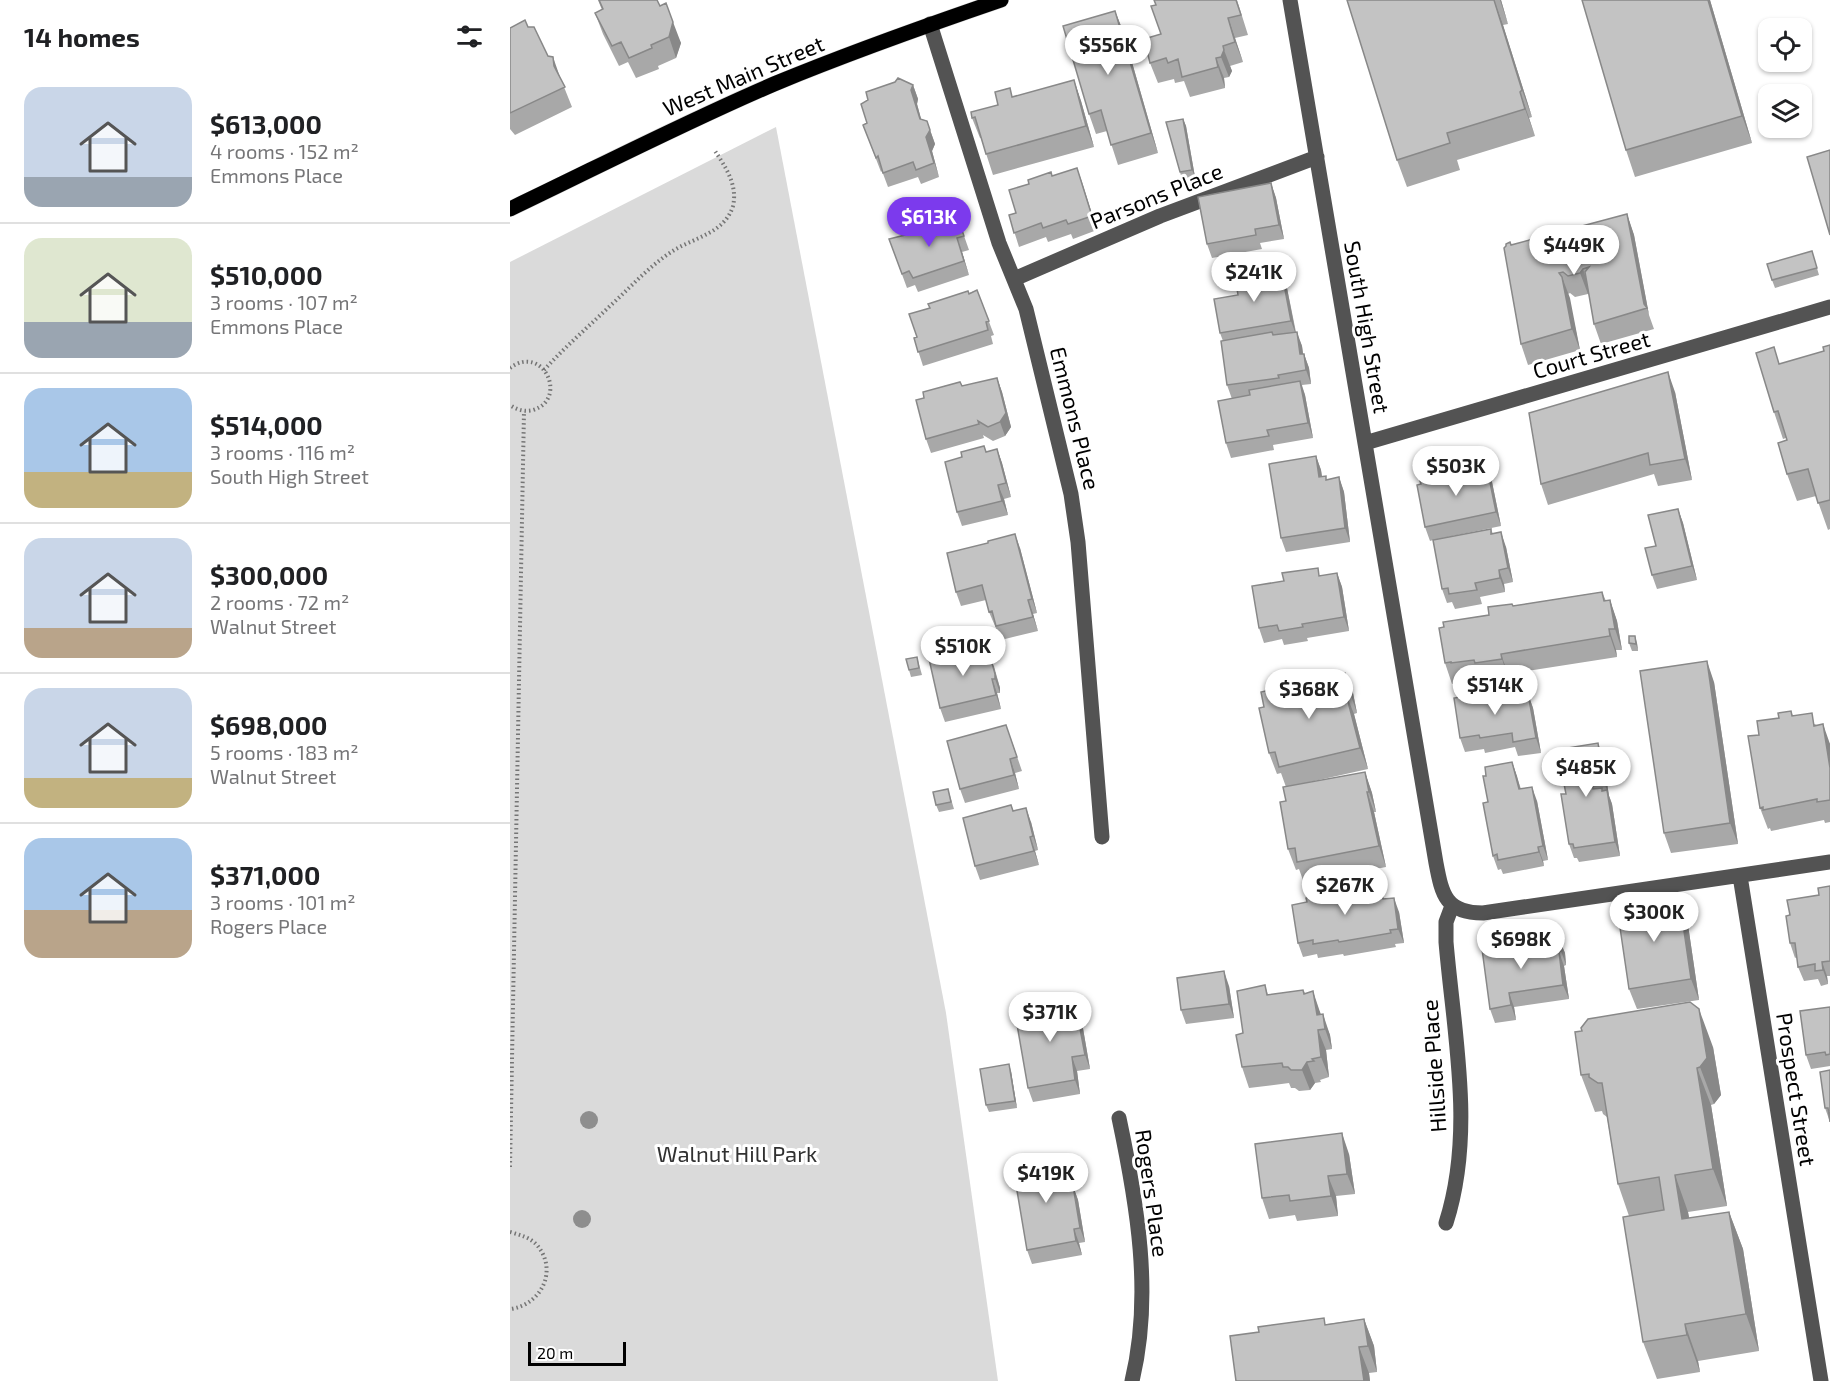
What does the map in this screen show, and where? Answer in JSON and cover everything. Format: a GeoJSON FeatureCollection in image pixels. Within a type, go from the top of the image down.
{"type":"FeatureCollection","features":[{"type":"Feature","properties":{"kind":"main road","name":"West Main Street"},"geometry":{"type":"LineString","coordinates":[[510,209],[668,132],[773,85],[860,50],[1001,0]]}},
{"type":"Feature","properties":{"kind":"street","name":"South High Street"},"geometry":{"type":"LineString","coordinates":[[1290,0],[1436,863],[1442,888],[1452,906]]}},
{"type":"Feature","properties":{"kind":"street","name":"Emmons Place"},"geometry":{"type":"LineString","coordinates":[[930,24],[999,243],[1026,309],[1074,506],[1102,837]]}},
{"type":"Feature","properties":{"kind":"street","name":"Parsons Place"},"geometry":{"type":"LineString","coordinates":[[1014,279],[1160,216],[1317,157]]}},
{"type":"Feature","properties":{"kind":"street","name":"Court Street"},"geometry":{"type":"LineString","coordinates":[[1365,444],[1830,307]]}},
{"type":"Feature","properties":{"kind":"street"},"geometry":{"type":"LineString","coordinates":[[1452,906],[1467,913],[1483,913],[1830,862]]}},
{"type":"Feature","properties":{"kind":"street","name":"Prospect Street"},"geometry":{"type":"LineString","coordinates":[[1740,876],[1821,1381]]}},
{"type":"Feature","properties":{"kind":"street","name":"Hillside Place"},"geometry":{"type":"LineString","coordinates":[[1446,1223],[1458,1174],[1461,1126],[1457,1050],[1446,942],[1446,922],[1452,906]]}},
{"type":"Feature","properties":{"kind":"street","name":"Rogers Place"},"geometry":{"type":"LineString","coordinates":[[1119,1118],[1135,1195],[1140,1250],[1140,1330],[1132,1381]]}},
{"type":"Feature","properties":{"kind":"path"},"geometry":{"type":"LineString","coordinates":[[544,370],[646,271],[677,249],[714,230],[726,219],[733,206],[733,189],[726,167],[715,151]]}},
{"type":"Feature","properties":{"kind":"path"},"geometry":{"type":"LineString","coordinates":[[510,368],[515,364],[532,362],[544,370],[550,379],[549,396],[538,408],[524,411],[510,405]]}},
{"type":"Feature","properties":{"kind":"path"},"geometry":{"type":"LineString","coordinates":[[510,1167],[524,411]]}},
{"type":"Feature","properties":{"kind":"path"},"geometry":{"type":"LineString","coordinates":[[510,1232],[524,1236],[535,1243],[543,1254],[546,1267],[545,1281],[540,1293],[530,1303],[510,1309]]}},
{"type":"Feature","properties":{"kind":"green space","name":"Walnut Hill Park"},"geometry":{"type":"Polygon","coordinates":[[[776,127],[946,1013],[998,1381],[510,1381],[510,262],[776,127]]]}},
{"type":"Feature","properties":{"kind":"building"},"geometry":{"type":"Polygon","coordinates":[[[599,0],[657,0],[660,6],[666,3],[673,22],[669,37],[651,45],[652,48],[629,58],[621,42],[612,46],[595,13],[603,9],[599,0]]]}},
{"type":"Feature","properties":{"kind":"building"},"geometry":{"type":"Polygon","coordinates":[[[1154,0],[1236,0],[1241,15],[1228,18],[1235,42],[1223,46],[1221,57],[1216,58],[1218,67],[1182,77],[1178,59],[1168,63],[1166,58],[1150,63],[1144,39],[1161,34],[1151,6],[1156,5],[1154,0]]]}},
{"type":"Feature","properties":{"kind":"building"},"geometry":{"type":"Polygon","coordinates":[[[1347,0],[1494,0],[1522,90],[1520,92],[1525,109],[1447,133],[1450,143],[1397,160],[1347,0]]]}},
{"type":"Feature","properties":{"kind":"building"},"geometry":{"type":"Polygon","coordinates":[[[1582,0],[1708,0],[1742,116],[1626,150],[1582,0]]]}},
{"type":"Feature","properties":{"kind":"building"},"geometry":{"type":"Polygon","coordinates":[[[1115,11],[1151,133],[1111,145],[1101,110],[1089,114],[1063,26],[1115,11]]]}},
{"type":"Feature","properties":{"kind":"building"},"geometry":{"type":"Polygon","coordinates":[[[525,20],[528,27],[534,27],[548,56],[553,57],[554,66],[565,87],[510,113],[510,28],[525,20]]]}},
{"type":"Feature","properties":{"kind":"building"},"geometry":{"type":"Polygon","coordinates":[[[898,78],[913,85],[911,90],[920,119],[927,121],[930,130],[926,137],[934,163],[916,170],[913,162],[883,173],[878,156],[876,158],[863,125],[867,123],[861,104],[868,100],[866,92],[895,82],[898,78]]]}},
{"type":"Feature","properties":{"kind":"building"},"geometry":{"type":"Polygon","coordinates":[[[1074,80],[1086,126],[986,154],[975,117],[972,118],[971,112],[998,105],[995,92],[1010,88],[1012,97],[1074,80]]]}},
{"type":"Feature","properties":{"kind":"building"},"geometry":{"type":"Polygon","coordinates":[[[1183,119],[1192,170],[1180,172],[1166,122],[1183,119]]]}},
{"type":"Feature","properties":{"kind":"building"},"geometry":{"type":"Polygon","coordinates":[[[1830,150],[1830,235],[1807,157],[1830,150]]]}},
{"type":"Feature","properties":{"kind":"building"},"geometry":{"type":"Polygon","coordinates":[[[1077,168],[1092,216],[1068,224],[1066,220],[1043,228],[1041,223],[1014,233],[1009,215],[1016,213],[1009,190],[1029,184],[1028,180],[1051,172],[1052,176],[1077,168]]]}},
{"type":"Feature","properties":{"kind":"building"},"geometry":{"type":"Polygon","coordinates":[[[1271,183],[1279,225],[1255,229],[1256,235],[1207,244],[1198,197],[1271,183]]]}},
{"type":"Feature","properties":{"kind":"building"},"geometry":{"type":"Polygon","coordinates":[[[1627,214],[1644,304],[1647,308],[1594,324],[1585,272],[1589,267],[1580,273],[1568,276],[1563,272],[1559,273],[1562,277],[1572,329],[1521,344],[1504,248],[1506,244],[1510,242],[1511,245],[1627,214]]]}},
{"type":"Feature","properties":{"kind":"building"},"geometry":{"type":"Polygon","coordinates":[[[957,216],[964,236],[957,238],[964,261],[913,278],[909,271],[902,274],[889,239],[909,234],[912,227],[924,223],[930,226],[957,216]]]}},
{"type":"Feature","properties":{"kind":"building"},"geometry":{"type":"Polygon","coordinates":[[[1812,251],[1817,268],[1772,280],[1767,264],[1812,251]]]}},
{"type":"Feature","properties":{"kind":"building"},"geometry":{"type":"Polygon","coordinates":[[[1281,269],[1291,321],[1220,333],[1214,299],[1238,295],[1235,277],[1281,269]]]}},
{"type":"Feature","properties":{"kind":"building"},"geometry":{"type":"Polygon","coordinates":[[[977,290],[989,321],[986,322],[988,330],[918,352],[914,338],[917,337],[909,314],[930,308],[928,304],[977,290]]]}},
{"type":"Feature","properties":{"kind":"building"},"geometry":{"type":"Polygon","coordinates":[[[1272,332],[1273,335],[1297,332],[1300,354],[1304,354],[1306,370],[1278,375],[1279,378],[1227,385],[1221,341],[1272,332]]]}},
{"type":"Feature","properties":{"kind":"building"},"geometry":{"type":"Polygon","coordinates":[[[1830,345],[1830,500],[1818,503],[1808,469],[1787,474],[1778,443],[1787,440],[1778,411],[1774,412],[1756,353],[1774,347],[1779,364],[1824,351],[1823,347],[1830,345]]]}},
{"type":"Feature","properties":{"kind":"building"},"geometry":{"type":"Polygon","coordinates":[[[1668,372],[1685,459],[1650,465],[1648,453],[1541,484],[1529,413],[1668,372]]]}},
{"type":"Feature","properties":{"kind":"building"},"geometry":{"type":"Polygon","coordinates":[[[997,378],[1006,413],[1000,422],[988,427],[978,421],[979,424],[926,439],[916,400],[924,398],[923,392],[960,382],[962,386],[997,378]]]}},
{"type":"Feature","properties":{"kind":"building"},"geometry":{"type":"Polygon","coordinates":[[[1300,381],[1308,423],[1267,430],[1269,436],[1226,443],[1218,401],[1250,395],[1249,390],[1300,381]]]}},
{"type":"Feature","properties":{"kind":"building"},"geometry":{"type":"Polygon","coordinates":[[[984,446],[986,452],[997,449],[1006,483],[998,485],[1002,501],[957,512],[945,462],[962,457],[961,452],[984,446]]]}},
{"type":"Feature","properties":{"kind":"building"},"geometry":{"type":"Polygon","coordinates":[[[1316,456],[1319,477],[1326,476],[1326,480],[1339,477],[1345,528],[1281,538],[1269,464],[1316,456]]]}},
{"type":"Feature","properties":{"kind":"building"},"geometry":{"type":"Polygon","coordinates":[[[1487,468],[1496,512],[1425,527],[1417,485],[1421,484],[1420,481],[1487,468]]]}},
{"type":"Feature","properties":{"kind":"building"},"geometry":{"type":"Polygon","coordinates":[[[1678,509],[1692,566],[1652,575],[1645,548],[1656,546],[1648,515],[1678,509]]]}},
{"type":"Feature","properties":{"kind":"building"},"geometry":{"type":"Polygon","coordinates":[[[1491,529],[1491,534],[1501,532],[1508,568],[1499,570],[1500,578],[1475,583],[1477,590],[1449,594],[1448,588],[1442,589],[1433,540],[1491,529]]]}},
{"type":"Feature","properties":{"kind":"building"},"geometry":{"type":"Polygon","coordinates":[[[1015,534],[1032,599],[1028,600],[1033,617],[996,626],[992,611],[989,612],[982,585],[956,592],[947,553],[1015,534]]]}},
{"type":"Feature","properties":{"kind":"building"},"geometry":{"type":"Polygon","coordinates":[[[1318,568],[1319,576],[1337,573],[1344,617],[1302,624],[1303,627],[1279,631],[1277,625],[1259,628],[1252,586],[1284,581],[1282,573],[1318,568]]]}},
{"type":"Feature","properties":{"kind":"building"},"geometry":{"type":"Polygon","coordinates":[[[1602,592],[1604,601],[1610,600],[1615,629],[1609,629],[1610,636],[1501,654],[1502,659],[1475,663],[1474,660],[1445,663],[1439,628],[1444,627],[1443,622],[1489,615],[1488,607],[1512,604],[1513,606],[1602,592]]]}},
{"type":"Feature","properties":{"kind":"building"},"geometry":{"type":"Polygon","coordinates":[[[1629,636],[1635,636],[1636,644],[1629,643],[1629,636]]]}},
{"type":"Feature","properties":{"kind":"building"},"geometry":{"type":"Polygon","coordinates":[[[973,648],[974,651],[977,650],[977,654],[989,652],[995,674],[995,679],[992,679],[996,695],[940,708],[929,659],[973,648]]]}},
{"type":"Feature","properties":{"kind":"building"},"geometry":{"type":"Polygon","coordinates":[[[917,657],[919,668],[909,670],[906,659],[917,657]]]}},
{"type":"Feature","properties":{"kind":"building"},"geometry":{"type":"Polygon","coordinates":[[[1707,661],[1730,823],[1664,833],[1640,671],[1707,661]]]}},
{"type":"Feature","properties":{"kind":"building"},"geometry":{"type":"Polygon","coordinates":[[[1345,673],[1350,693],[1346,694],[1360,748],[1279,767],[1275,752],[1269,753],[1259,708],[1264,707],[1261,692],[1345,673]]]}},
{"type":"Feature","properties":{"kind":"building"},"geometry":{"type":"Polygon","coordinates":[[[1509,689],[1510,697],[1528,694],[1536,738],[1513,742],[1512,733],[1480,738],[1479,735],[1460,738],[1454,698],[1509,689]]]}},
{"type":"Feature","properties":{"kind":"building"},"geometry":{"type":"Polygon","coordinates":[[[1791,711],[1792,716],[1812,713],[1814,726],[1823,724],[1830,768],[1830,800],[1817,802],[1817,799],[1763,810],[1763,807],[1760,808],[1748,736],[1759,735],[1757,721],[1779,718],[1778,713],[1791,711]]]}},
{"type":"Feature","properties":{"kind":"building"},"geometry":{"type":"Polygon","coordinates":[[[1006,725],[1017,757],[1010,759],[1014,775],[960,789],[947,741],[1006,725]]]}},
{"type":"Feature","properties":{"kind":"building"},"geometry":{"type":"Polygon","coordinates":[[[1598,743],[1604,782],[1592,783],[1593,789],[1607,790],[1615,842],[1574,848],[1573,844],[1569,844],[1561,794],[1566,794],[1564,784],[1566,783],[1561,749],[1598,743]]]}},
{"type":"Feature","properties":{"kind":"building"},"geometry":{"type":"Polygon","coordinates":[[[1512,762],[1519,789],[1532,787],[1543,846],[1538,847],[1539,852],[1498,860],[1497,854],[1493,856],[1483,803],[1488,802],[1483,776],[1486,776],[1485,767],[1512,762]]]}},
{"type":"Feature","properties":{"kind":"building"},"geometry":{"type":"Polygon","coordinates":[[[1365,772],[1379,846],[1297,862],[1295,848],[1288,849],[1280,802],[1286,801],[1283,787],[1365,772]]]}},
{"type":"Feature","properties":{"kind":"building"},"geometry":{"type":"Polygon","coordinates":[[[948,789],[951,802],[936,805],[933,792],[948,789]]]}},
{"type":"Feature","properties":{"kind":"building"},"geometry":{"type":"Polygon","coordinates":[[[1011,805],[1013,811],[1026,808],[1034,851],[975,866],[963,818],[1011,805]]]}},
{"type":"Feature","properties":{"kind":"building"},"geometry":{"type":"Polygon","coordinates":[[[1360,886],[1360,889],[1380,886],[1383,899],[1394,898],[1398,929],[1390,930],[1391,933],[1339,942],[1338,940],[1313,944],[1313,940],[1298,943],[1292,905],[1307,902],[1306,898],[1330,894],[1330,891],[1360,886]]]}},
{"type":"Feature","properties":{"kind":"building"},"geometry":{"type":"Polygon","coordinates":[[[1830,886],[1830,961],[1822,962],[1823,970],[1815,971],[1815,964],[1798,967],[1795,943],[1790,943],[1786,916],[1790,915],[1787,900],[1819,895],[1818,888],[1830,886]]]}},
{"type":"Feature","properties":{"kind":"building"},"geometry":{"type":"Polygon","coordinates":[[[1679,897],[1691,979],[1629,989],[1617,907],[1679,897]]]}},
{"type":"Feature","properties":{"kind":"building"},"geometry":{"type":"Polygon","coordinates":[[[1559,939],[1563,985],[1509,993],[1511,1005],[1490,1009],[1482,949],[1559,939]]]}},
{"type":"Feature","properties":{"kind":"building"},"geometry":{"type":"Polygon","coordinates":[[[1224,971],[1229,1004],[1181,1010],[1177,978],[1224,971]]]}},
{"type":"Feature","properties":{"kind":"building"},"geometry":{"type":"Polygon","coordinates":[[[1265,985],[1267,995],[1303,990],[1304,994],[1313,991],[1317,1015],[1323,1014],[1325,1029],[1318,1030],[1321,1057],[1307,1062],[1302,1070],[1291,1070],[1283,1067],[1282,1063],[1242,1067],[1236,1035],[1243,1033],[1237,991],[1265,985]]]}},
{"type":"Feature","properties":{"kind":"building"},"geometry":{"type":"Polygon","coordinates":[[[1074,997],[1085,1055],[1072,1057],[1075,1080],[1028,1088],[1015,1013],[1056,1006],[1055,1000],[1074,997]]]}},
{"type":"Feature","properties":{"kind":"building"},"geometry":{"type":"Polygon","coordinates":[[[1690,1002],[1699,1009],[1707,1058],[1697,1068],[1713,1169],[1675,1175],[1682,1219],[1729,1212],[1746,1314],[1685,1324],[1687,1335],[1643,1342],[1623,1217],[1664,1210],[1659,1177],[1618,1184],[1602,1083],[1589,1077],[1589,1074],[1581,1075],[1575,1032],[1582,1031],[1581,1028],[1588,1019],[1690,1002]]]}},
{"type":"Feature","properties":{"kind":"building"},"geometry":{"type":"Polygon","coordinates":[[[1830,1007],[1830,1054],[1826,1055],[1825,1052],[1806,1055],[1800,1011],[1830,1007]]]}},
{"type":"Feature","properties":{"kind":"building"},"geometry":{"type":"Polygon","coordinates":[[[1009,1064],[1015,1101],[986,1105],[980,1069],[1009,1064]]]}},
{"type":"Feature","properties":{"kind":"building"},"geometry":{"type":"Polygon","coordinates":[[[1830,1070],[1830,1122],[1828,1108],[1825,1108],[1820,1072],[1830,1070]]]}},
{"type":"Feature","properties":{"kind":"building"},"geometry":{"type":"Polygon","coordinates":[[[1342,1133],[1347,1174],[1328,1176],[1331,1196],[1290,1201],[1289,1195],[1262,1198],[1255,1144],[1342,1133]]]}},
{"type":"Feature","properties":{"kind":"building"},"geometry":{"type":"Polygon","coordinates":[[[1062,1159],[1067,1187],[1073,1186],[1080,1228],[1074,1229],[1076,1241],[1027,1250],[1013,1167],[1062,1159]]]}},
{"type":"Feature","properties":{"kind":"building"},"geometry":{"type":"Polygon","coordinates":[[[1324,1318],[1325,1325],[1364,1319],[1368,1346],[1359,1347],[1364,1381],[1236,1381],[1230,1336],[1259,1332],[1258,1327],[1324,1318]]]}}]}
